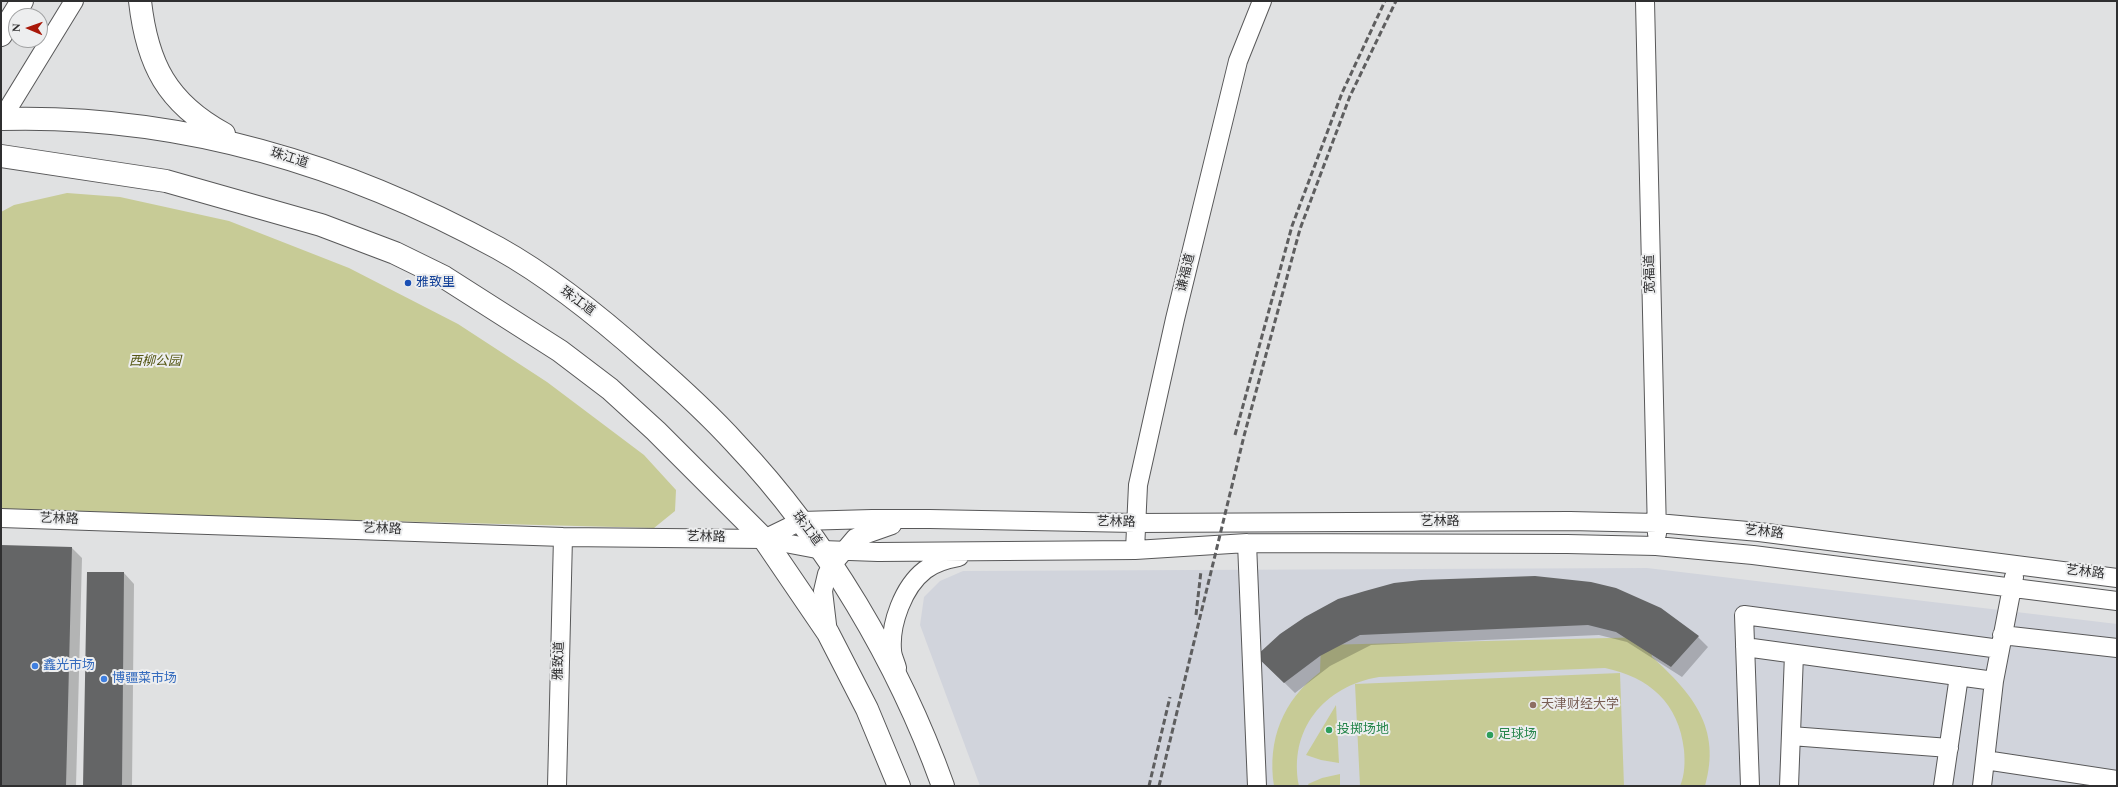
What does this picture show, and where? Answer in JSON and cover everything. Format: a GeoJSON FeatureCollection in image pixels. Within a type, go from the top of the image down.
{"type":"FeatureCollection","features":[{"type":"Feature","properties":{"kind":"main road"},"geometry":{"type":"LineString","coordinates":[[1,35],[22,1]]}},
{"type":"Feature","properties":{"kind":"main road"},"geometry":{"type":"LineString","coordinates":[[140,1],[148,50],[167,86],[194,116],[244,145]]}},
{"type":"Feature","properties":{"kind":"main road","name":"珠江道"},"geometry":{"type":"LineString","coordinates":[[1,119],[86,119],[180,131],[244,145],[284,157],[379,190],[500,249],[566,292],[608,324],[692,399],[738,445],[801,521],[832,555],[904,692],[930,749],[943,786]]}},
{"type":"Feature","properties":{"kind":"main road"},"geometry":{"type":"LineString","coordinates":[[1,156],[166,181],[266,208],[321,225],[395,253],[444,276],[560,350],[610,389],[715,488],[764,539],[828,633],[867,709],[899,786]]}},
{"type":"Feature","properties":{"kind":"street"},"geometry":{"type":"LineString","coordinates":[[1,119],[74,1]]}},
{"type":"Feature","properties":{"kind":"street","name":"谦福道"},"geometry":{"type":"LineString","coordinates":[[1135,550],[1135,523],[1138,485],[1175,319],[1238,61],[1262,1]]}},
{"type":"Feature","properties":{"kind":"street","name":"宽福道"},"geometry":{"type":"LineString","coordinates":[[1645,1],[1657,523],[1656,546]]}},
{"type":"Feature","properties":{"kind":"street","name":"艺林路"},"geometry":{"type":"LineString","coordinates":[[1,518],[564,536],[764,539],[832,555],[1135,550],[1247,543],[1567,544],[1656,546],[1753,554],[2012,589],[2117,601]]}},
{"type":"Feature","properties":{"kind":"street"},"geometry":{"type":"LineString","coordinates":[[828,633],[823,591],[832,555],[855,538],[872,531],[891,525],[930,518]]}},
{"type":"Feature","properties":{"kind":"street","name":"艺林路"},"geometry":{"type":"LineString","coordinates":[[764,539],[801,521],[930,518],[1135,523],[1570,521],[1657,523],[1759,532],[2117,578]]}},
{"type":"Feature","properties":{"kind":"street","name":"雅致道"},"geometry":{"type":"LineString","coordinates":[[557,786],[564,536]]}},
{"type":"Feature","properties":{"kind":"street"},"geometry":{"type":"LineString","coordinates":[[1247,543],[1257,786]]}},
{"type":"Feature","properties":{"kind":"street"},"geometry":{"type":"LineString","coordinates":[[904,692],[892,651],[894,627],[905,596],[914,582],[925,570],[941,562],[984,552]]}},
{"type":"Feature","properties":{"kind":"street"},"geometry":{"type":"LineString","coordinates":[[1982,786],[1994,681],[2012,589],[2015,564]]}},
{"type":"Feature","properties":{"kind":"street"},"geometry":{"type":"LineString","coordinates":[[1750,786],[1744,615],[2001,642],[2117,648]]}},
{"type":"Feature","properties":{"kind":"street"},"geometry":{"type":"LineString","coordinates":[[1745,647],[1994,681]]}},
{"type":"Feature","properties":{"kind":"street"},"geometry":{"type":"LineString","coordinates":[[1788,786],[1794,654]]}},
{"type":"Feature","properties":{"kind":"street"},"geometry":{"type":"LineString","coordinates":[[1943,786],[1959,676]]}},
{"type":"Feature","properties":{"kind":"street"},"geometry":{"type":"LineString","coordinates":[[1791,736],[1949,748]]}},
{"type":"Feature","properties":{"kind":"street"},"geometry":{"type":"LineString","coordinates":[[1985,760],[2117,780]]}},
{"type":"Feature","properties":{"kind":"shaded area","name":"天津财经大学"},"geometry":{"type":"Polygon","coordinates":[[[1647,568],[2117,624],[2117,786],[980,786],[920,625],[924,597],[940,581],[963,571],[1647,568]]]}},
{"type":"Feature","properties":{"kind":"green space","name":"西柳公园"},"geometry":{"type":"Polygon","coordinates":[[[67,193],[120,197],[229,221],[349,268],[458,324],[547,382],[644,455],[676,490],[675,511],[654,528],[1,511],[1,212],[14,205],[67,193]]]}},
{"type":"Feature","properties":{"kind":"green space"},"geometry":{"type":"Polygon","coordinates":[[[1650,637],[1652,657],[1680,684],[1691,698],[1700,713],[1706,729],[1710,746],[1709,765],[1705,786],[1680,786],[1684,773],[1684,750],[1681,733],[1676,719],[1659,695],[1635,678],[1621,672],[1605,668],[1379,677],[1359,682],[1342,690],[1327,701],[1314,714],[1305,729],[1299,747],[1297,766],[1299,786],[1274,786],[1272,769],[1273,753],[1280,722],[1296,695],[1320,672],[1321,645],[1650,637]]]}},
{"type":"Feature","properties":{"kind":"green space","name":"足球场"},"geometry":{"type":"Polygon","coordinates":[[[1620,673],[1624,786],[1360,786],[1355,684],[1620,673]]]}},
{"type":"Feature","properties":{"kind":"green space","name":"投掷场地"},"geometry":{"type":"Polygon","coordinates":[[[1336,705],[1339,763],[1321,760],[1306,755],[1336,705]]]}},
{"type":"Feature","properties":{"kind":"green space","name":"投掷场地"},"geometry":{"type":"Polygon","coordinates":[[[1340,774],[1340,786],[1309,786],[1308,784],[1322,778],[1340,774]]]}},
{"type":"Feature","properties":{"kind":"building","name":"鑫光市场"},"geometry":{"type":"Polygon","coordinates":[[[1,545],[72,547],[66,786],[1,786],[1,545]]]}},
{"type":"Feature","properties":{"kind":"building","name":"博疆菜市场"},"geometry":{"type":"Polygon","coordinates":[[[87,572],[124,572],[122,786],[83,786],[87,572]]]}},
{"type":"Feature","properties":{"kind":"building"},"geometry":{"type":"Polygon","coordinates":[[[1535,576],[1591,582],[1616,588],[1661,608],[1699,636],[1671,667],[1616,632],[1588,625],[1360,635],[1320,656],[1284,683],[1256,656],[1280,634],[1305,617],[1338,599],[1365,591],[1394,583],[1421,580],[1535,576]]]}},
{"type":"Feature","properties":{"kind":"railway"},"geometry":{"type":"LineString","coordinates":[[1235,435],[1292,226],[1342,93],[1385,1]]}},
{"type":"Feature","properties":{"kind":"railway"},"geometry":{"type":"LineString","coordinates":[[1159,786],[1244,436],[1300,229],[1350,96],[1396,1]]}},
{"type":"Feature","properties":{"kind":"railway"},"geometry":{"type":"LineString","coordinates":[[1196,615],[1201,571]]}},
{"type":"Feature","properties":{"kind":"railway"},"geometry":{"type":"LineString","coordinates":[[1149,786],[1170,697]]}},
{"type":"Feature","properties":{"kind":"place","name":"雅致里"},"geometry":{"type":"Point","coordinates":[408,283]}},
{"type":"Feature","properties":{"kind":"place","name":"鑫光市场"},"geometry":{"type":"Point","coordinates":[35,666]}},
{"type":"Feature","properties":{"kind":"place","name":"博疆菜市场"},"geometry":{"type":"Point","coordinates":[104,679]}},
{"type":"Feature","properties":{"kind":"place","name":"天津财经大学"},"geometry":{"type":"Point","coordinates":[1533,705]}},
{"type":"Feature","properties":{"kind":"place","name":"投掷场地"},"geometry":{"type":"Point","coordinates":[1329,730]}},
{"type":"Feature","properties":{"kind":"place","name":"足球场"},"geometry":{"type":"Point","coordinates":[1490,735]}}]}
